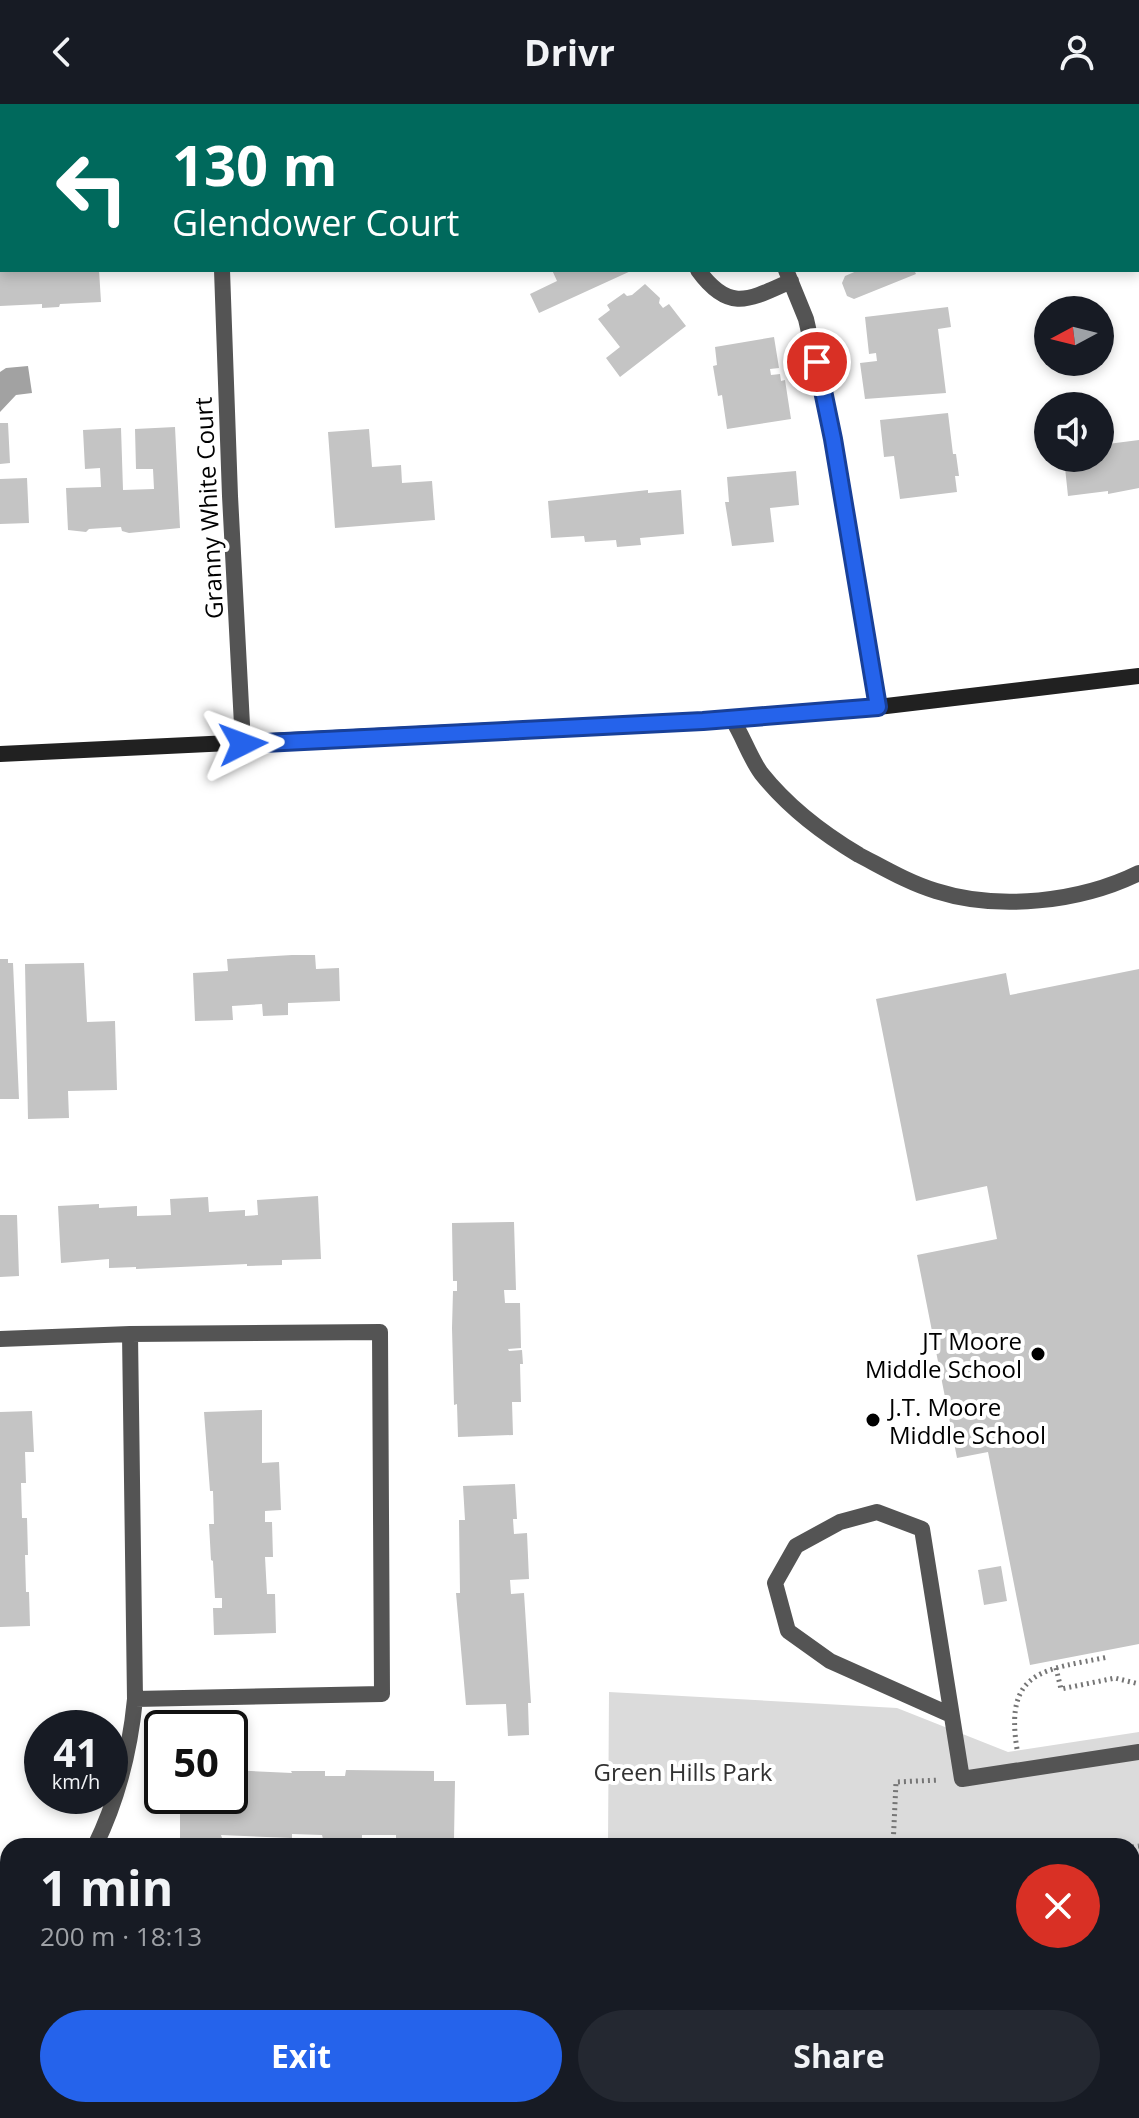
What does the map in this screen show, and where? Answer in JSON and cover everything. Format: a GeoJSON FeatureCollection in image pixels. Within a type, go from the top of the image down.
{"type":"FeatureCollection","features":[{"type":"Feature","properties":{"kind":"main road"},"geometry":{"type":"LineString","coordinates":[[0,754],[732,719],[878,707],[1139,676]]}},
{"type":"Feature","properties":{"kind":"street","name":"Granny White Court"},"geometry":{"type":"LineString","coordinates":[[222,272],[243,744]]}},
{"type":"Feature","properties":{"kind":"street"},"geometry":{"type":"LineString","coordinates":[[700,272],[716,291],[739,300],[754,298],[788,276],[806,319],[833,439],[878,707]]}},
{"type":"Feature","properties":{"kind":"street"},"geometry":{"type":"LineString","coordinates":[[732,719],[762,773],[810,823],[871,861],[936,891],[994,901],[1030,900],[1103,887],[1139,873]]}},
{"type":"Feature","properties":{"kind":"street"},"geometry":{"type":"LineString","coordinates":[[0,1339],[130,1334],[380,1332],[382,1694],[135,1699]]}},
{"type":"Feature","properties":{"kind":"street"},"geometry":{"type":"LineString","coordinates":[[98,1838],[121,1782],[135,1699],[130,1334]]}},
{"type":"Feature","properties":{"kind":"street"},"geometry":{"type":"LineString","coordinates":[[951,1715],[830,1661],[788,1631],[775,1583],[796,1546],[840,1522],[877,1512],[922,1529],[962,1779],[1139,1752]]}},
{"type":"Feature","properties":{"kind":"path"},"geometry":{"type":"LineString","coordinates":[[1020,1770],[1013,1718],[1023,1687],[1045,1670],[1108,1657]]}},
{"type":"Feature","properties":{"kind":"path"},"geometry":{"type":"LineString","coordinates":[[1056,1668],[1061,1689],[1115,1678],[1139,1684]]}},
{"type":"Feature","properties":{"kind":"path"},"geometry":{"type":"LineString","coordinates":[[893,1838],[896,1782],[962,1779]]}},
{"type":"Feature","properties":{"kind":"green space","name":"Green Hills Park"},"geometry":{"type":"Polygon","coordinates":[[[609,1692],[897,1708],[1008,1752],[1139,1732],[1139,1838],[608,1838],[609,1692]]]}},
{"type":"Feature","properties":{"kind":"shaded area"},"geometry":{"type":"Polygon","coordinates":[[[28,366],[32,393],[16,395],[0,412],[0,372],[6,368],[28,366]]]}},
{"type":"Feature","properties":{"kind":"building"},"geometry":{"type":"Polygon","coordinates":[[[0,272],[99,272],[101,302],[42,308],[42,304],[0,306],[0,272]]]}},
{"type":"Feature","properties":{"kind":"building"},"geometry":{"type":"Polygon","coordinates":[[[553,272],[629,272],[539,313],[530,294],[557,281],[553,272]]]}},
{"type":"Feature","properties":{"kind":"building"},"geometry":{"type":"Polygon","coordinates":[[[854,272],[916,274],[854,299],[847,296],[842,283],[845,276],[854,272]]]}},
{"type":"Feature","properties":{"kind":"building"},"geometry":{"type":"Polygon","coordinates":[[[645,284],[660,298],[663,308],[669,304],[686,326],[620,377],[606,358],[620,347],[598,319],[610,310],[607,305],[624,293],[632,295],[645,284]]]}},
{"type":"Feature","properties":{"kind":"building"},"geometry":{"type":"Polygon","coordinates":[[[948,307],[951,327],[938,329],[946,393],[865,399],[860,363],[877,361],[876,353],[869,354],[865,317],[948,307]]]}},
{"type":"Feature","properties":{"kind":"building"},"geometry":{"type":"Polygon","coordinates":[[[774,337],[779,368],[770,369],[771,375],[780,374],[781,381],[785,380],[791,419],[727,429],[722,395],[718,396],[713,366],[717,365],[715,347],[774,337]]]}},
{"type":"Feature","properties":{"kind":"building"},"geometry":{"type":"Polygon","coordinates":[[[948,413],[959,476],[955,476],[957,492],[900,499],[894,456],[884,457],[880,420],[948,413]]]}},
{"type":"Feature","properties":{"kind":"building"},"geometry":{"type":"Polygon","coordinates":[[[0,423],[8,423],[10,463],[0,464],[0,423]]]}},
{"type":"Feature","properties":{"kind":"building"},"geometry":{"type":"Polygon","coordinates":[[[175,427],[180,528],[129,533],[122,531],[121,527],[89,529],[86,532],[68,530],[66,488],[101,487],[100,468],[85,469],[83,430],[121,428],[123,490],[154,489],[153,469],[136,469],[135,429],[175,427]]]}},
{"type":"Feature","properties":{"kind":"building"},"geometry":{"type":"Polygon","coordinates":[[[369,429],[372,467],[401,465],[402,483],[432,481],[435,520],[335,528],[328,432],[369,429]]]}},
{"type":"Feature","properties":{"kind":"building"},"geometry":{"type":"Polygon","coordinates":[[[1139,440],[1139,488],[1108,494],[1108,491],[1068,496],[1065,472],[1114,472],[1114,443],[1139,440]]]}},
{"type":"Feature","properties":{"kind":"building"},"geometry":{"type":"Polygon","coordinates":[[[796,471],[799,505],[770,508],[774,542],[732,546],[725,502],[729,502],[727,477],[796,471]]]}},
{"type":"Feature","properties":{"kind":"building"},"geometry":{"type":"Polygon","coordinates":[[[27,478],[29,523],[0,524],[0,479],[27,478]]]}},
{"type":"Feature","properties":{"kind":"building"},"geometry":{"type":"Polygon","coordinates":[[[648,490],[648,493],[681,490],[684,534],[640,538],[641,545],[617,547],[616,540],[585,542],[584,536],[551,538],[548,501],[648,490]]]}},
{"type":"Feature","properties":{"kind":"building"},"geometry":{"type":"Polygon","coordinates":[[[315,955],[316,969],[339,968],[340,1001],[288,1003],[288,1015],[263,1016],[262,1004],[232,1006],[233,1020],[195,1021],[193,973],[228,971],[227,959],[315,955]]]}},
{"type":"Feature","properties":{"kind":"building"},"geometry":{"type":"Polygon","coordinates":[[[0,959],[13,963],[19,1099],[0,1099],[0,959]]]}},
{"type":"Feature","properties":{"kind":"building"},"geometry":{"type":"Polygon","coordinates":[[[84,963],[87,1022],[115,1021],[117,1090],[68,1091],[69,1118],[28,1119],[25,964],[84,963]]]}},
{"type":"Feature","properties":{"kind":"building","name":"JT Moore Middle School"},"geometry":{"type":"Polygon","coordinates":[[[1139,969],[1139,1644],[1030,1665],[988,1452],[957,1458],[917,1255],[997,1239],[987,1186],[916,1201],[876,999],[1006,973],[1010,995],[1139,969]]]}},
{"type":"Feature","properties":{"kind":"building"},"geometry":{"type":"Polygon","coordinates":[[[318,1196],[321,1259],[282,1260],[282,1265],[136,1269],[109,1268],[109,1259],[61,1263],[58,1206],[137,1206],[137,1216],[171,1215],[170,1199],[208,1197],[209,1212],[245,1210],[245,1216],[258,1215],[257,1200],[318,1196]]]}},
{"type":"Feature","properties":{"kind":"building"},"geometry":{"type":"Polygon","coordinates":[[[0,1215],[17,1215],[19,1276],[0,1277],[0,1215]]]}},
{"type":"Feature","properties":{"kind":"building"},"geometry":{"type":"Polygon","coordinates":[[[514,1222],[516,1290],[504,1290],[505,1303],[520,1303],[521,1348],[508,1349],[522,1350],[523,1364],[520,1364],[521,1402],[512,1402],[513,1435],[458,1437],[452,1328],[453,1291],[457,1291],[457,1281],[453,1281],[452,1223],[514,1222]]]}},
{"type":"Feature","properties":{"kind":"building"},"geometry":{"type":"Polygon","coordinates":[[[262,1410],[262,1463],[279,1462],[281,1510],[265,1511],[265,1522],[272,1522],[273,1557],[265,1557],[267,1594],[275,1594],[276,1633],[214,1635],[213,1608],[222,1608],[222,1598],[215,1598],[211,1560],[209,1524],[214,1524],[213,1491],[210,1491],[204,1412],[262,1410]]]}},
{"type":"Feature","properties":{"kind":"building"},"geometry":{"type":"Polygon","coordinates":[[[32,1411],[34,1452],[25,1452],[26,1483],[21,1483],[22,1518],[27,1518],[26,1592],[29,1592],[30,1626],[0,1627],[0,1412],[32,1411]]]}},
{"type":"Feature","properties":{"kind":"building"},"geometry":{"type":"Polygon","coordinates":[[[515,1484],[517,1519],[513,1519],[514,1534],[527,1533],[529,1579],[510,1580],[511,1594],[524,1593],[531,1703],[528,1703],[529,1735],[508,1736],[506,1704],[466,1705],[456,1593],[460,1593],[459,1520],[465,1520],[463,1486],[515,1484]]]}},
{"type":"Feature","properties":{"kind":"building"},"geometry":{"type":"Polygon","coordinates":[[[1001,1566],[1007,1601],[984,1605],[978,1570],[1001,1566]]]}},
{"type":"Feature","properties":{"kind":"building"},"geometry":{"type":"Polygon","coordinates":[[[346,1770],[434,1771],[434,1781],[455,1781],[454,1838],[362,1835],[362,1838],[323,1838],[322,1835],[292,1834],[292,1838],[221,1835],[222,1838],[180,1838],[180,1814],[248,1814],[248,1771],[325,1771],[325,1776],[345,1776],[346,1770]]]}},
{"type":"Feature","properties":{"kind":"place","name":"JT Moore Middle School"},"geometry":{"type":"Point","coordinates":[1038,1354]}},
{"type":"Feature","properties":{"kind":"place","name":"J.T. Moore Middle School"},"geometry":{"type":"Point","coordinates":[873,1420]}},
{"type":"Feature","properties":{"kind":"route"},"geometry":{"type":"LineString","coordinates":[[243,744],[703,721],[878,707],[817,362]]}}]}
